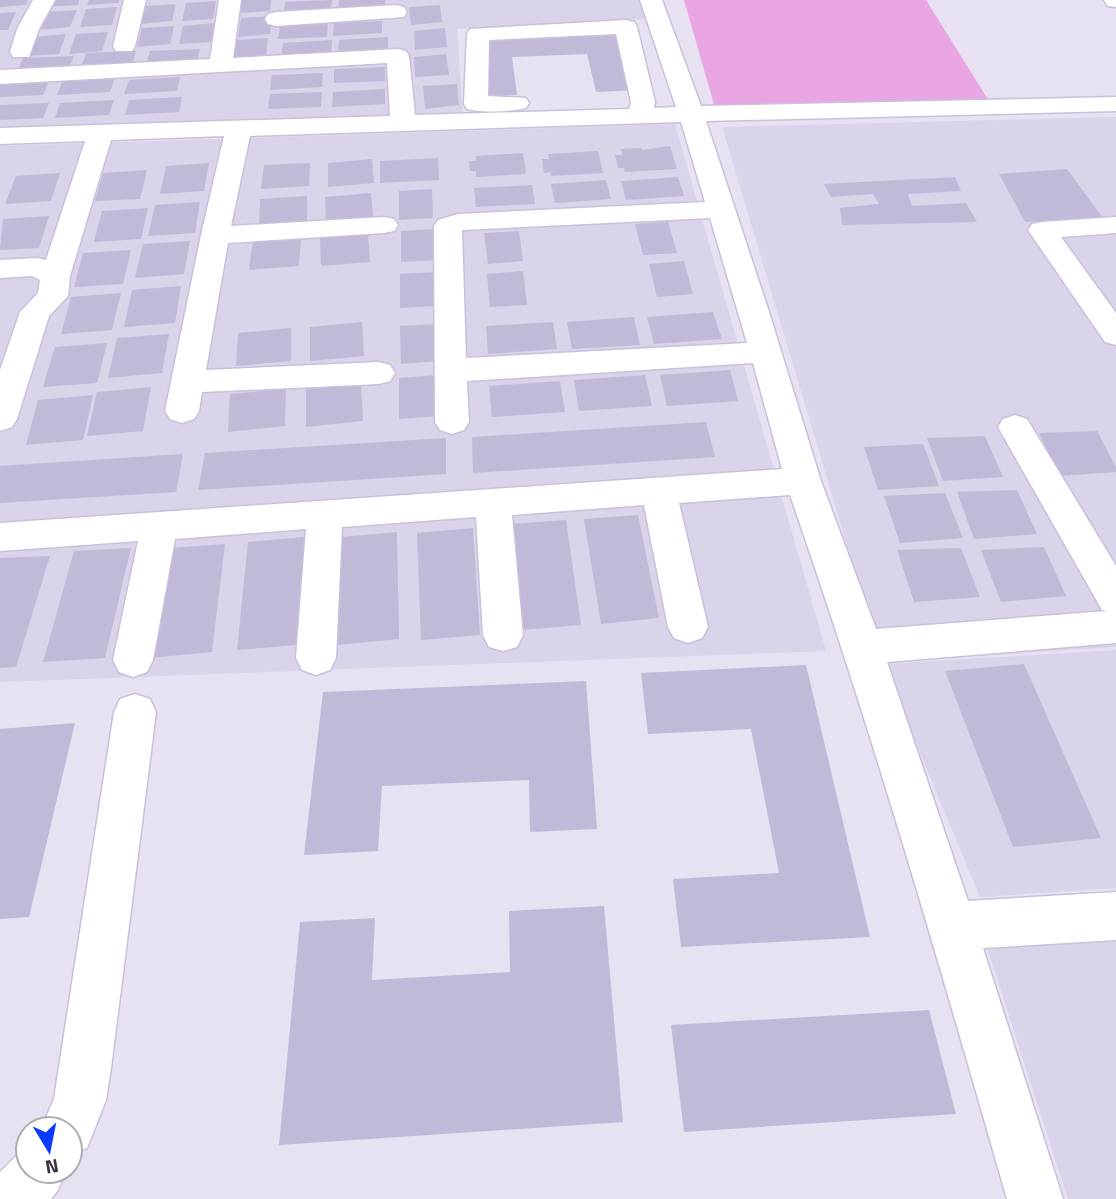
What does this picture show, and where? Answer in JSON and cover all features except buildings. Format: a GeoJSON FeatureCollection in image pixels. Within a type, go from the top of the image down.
{"type":"FeatureCollection","features":[{"type":"Feature","properties":{"kind":"street"},"geometry":{"type":"LineString","coordinates":[[21,52],[28,29],[44,0]]}},
{"type":"Feature","properties":{"kind":"street"},"geometry":{"type":"LineString","coordinates":[[124,46],[135,0]]}},
{"type":"Feature","properties":{"kind":"street"},"geometry":{"type":"LineString","coordinates":[[220,67],[230,0]]}},
{"type":"Feature","properties":{"kind":"street"},"geometry":{"type":"LineString","coordinates":[[651,0],[691,114],[803,481],[862,647],[952,926],[1035,1199]]}},
{"type":"Feature","properties":{"kind":"street"},"geometry":{"type":"LineString","coordinates":[[276,19],[395,6],[403,123]]}},
{"type":"Feature","properties":{"kind":"street"},"geometry":{"type":"LineString","coordinates":[[531,119],[527,102],[476,104],[478,34],[626,27],[643,102],[640,116]]}},
{"type":"Feature","properties":{"kind":"street"},"geometry":{"type":"LineString","coordinates":[[0,77],[398,56]]}},
{"type":"Feature","properties":{"kind":"street"},"geometry":{"type":"LineString","coordinates":[[0,136],[691,114],[1116,104]]}},
{"type":"Feature","properties":{"kind":"street"},"geometry":{"type":"LineString","coordinates":[[239,128],[215,235],[185,396],[379,373]]}},
{"type":"Feature","properties":{"kind":"street"},"geometry":{"type":"LineString","coordinates":[[0,419],[35,312],[53,296],[55,276],[88,180],[100,133]]}},
{"type":"Feature","properties":{"kind":"street"},"geometry":{"type":"LineString","coordinates":[[452,422],[447,215],[458,222],[721,209]]}},
{"type":"Feature","properties":{"kind":"street"},"geometry":{"type":"LineString","coordinates":[[215,235],[384,225]]}},
{"type":"Feature","properties":{"kind":"street"},"geometry":{"type":"LineString","coordinates":[[1115,334],[1042,230],[1116,225]]}},
{"type":"Feature","properties":{"kind":"street"},"geometry":{"type":"LineString","coordinates":[[0,269],[37,267],[55,276]]}},
{"type":"Feature","properties":{"kind":"street"},"geometry":{"type":"LineString","coordinates":[[1081,286],[1116,285]]}},
{"type":"Feature","properties":{"kind":"street"},"geometry":{"type":"LineString","coordinates":[[4,318],[35,312]]}},
{"type":"Feature","properties":{"kind":"street"},"geometry":{"type":"LineString","coordinates":[[450,363],[464,370],[765,352]]}},
{"type":"Feature","properties":{"kind":"street"},"geometry":{"type":"LineString","coordinates":[[1015,427],[1116,599]]}},
{"type":"Feature","properties":{"kind":"street"},"geometry":{"type":"LineString","coordinates":[[0,537],[803,481]]}},
{"type":"Feature","properties":{"kind":"street"},"geometry":{"type":"LineString","coordinates":[[659,491],[688,627]]}},
{"type":"Feature","properties":{"kind":"street"},"geometry":{"type":"LineString","coordinates":[[493,503],[503,635]]}},
{"type":"Feature","properties":{"kind":"street"},"geometry":{"type":"LineString","coordinates":[[316,658],[325,514]]}},
{"type":"Feature","properties":{"kind":"street"},"geometry":{"type":"LineString","coordinates":[[133,660],[159,526]]}},
{"type":"Feature","properties":{"kind":"street"},"geometry":{"type":"LineString","coordinates":[[862,647],[1116,627]]}},
{"type":"Feature","properties":{"kind":"street"},"geometry":{"type":"LineString","coordinates":[[74,1115],[80,1100],[85,1068],[135,712]]}},
{"type":"Feature","properties":{"kind":"street"},"geometry":{"type":"LineString","coordinates":[[952,926],[1116,916]]}},
{"type":"Feature","properties":{"kind":"street"},"geometry":{"type":"LineString","coordinates":[[13,1199],[26,1185]]}},
{"type":"Feature","properties":{"kind":"shaded area"},"geometry":{"type":"Polygon","coordinates":[[[0,0],[640,0],[645,19],[457,29],[463,117],[0,131],[0,0]]]}},
{"type":"Feature","properties":{"kind":"shaded area"},"geometry":{"type":"Polygon","coordinates":[[[684,0],[926,0],[989,101],[715,108],[684,0]]]}},
{"type":"Feature","properties":{"kind":"shaded area"},"geometry":{"type":"Polygon","coordinates":[[[1116,117],[1116,647],[882,662],[722,127],[1116,117]]]}},
{"type":"Feature","properties":{"kind":"shaded area"},"geometry":{"type":"Polygon","coordinates":[[[675,124],[826,651],[0,682],[0,146],[675,124]]]}},
{"type":"Feature","properties":{"kind":"shaded area"},"geometry":{"type":"Polygon","coordinates":[[[1116,650],[1116,888],[980,897],[883,664],[1116,650]]]}},
{"type":"Feature","properties":{"kind":"shaded area"},"geometry":{"type":"Polygon","coordinates":[[[1116,939],[1116,1199],[1068,1199],[987,947],[1116,939]]]}}]}
